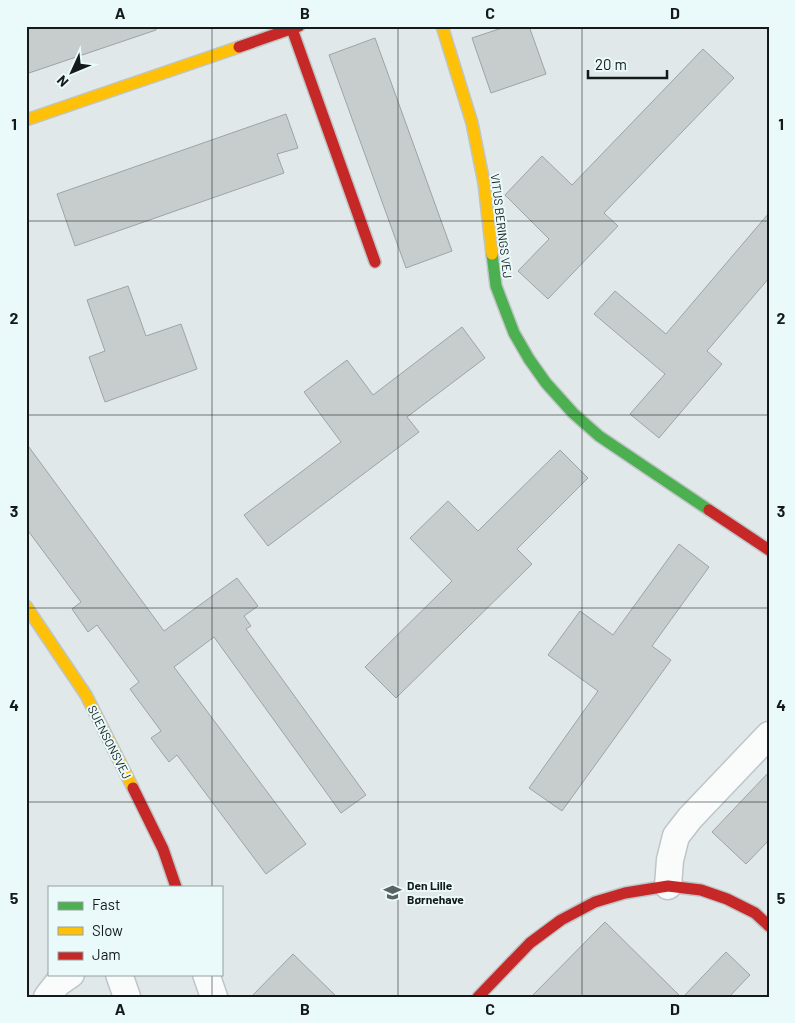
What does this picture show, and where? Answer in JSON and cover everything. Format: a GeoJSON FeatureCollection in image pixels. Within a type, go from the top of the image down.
{"type":"FeatureCollection","features":[{"type":"Feature","properties":{"kind":"street","name":"VITUS BERINGS VEJ"},"geometry":{"type":"LineString","coordinates":[[442,26],[472,123],[484,183],[496,286],[514,333],[529,359],[546,383],[573,413],[599,436],[769,550]]}},
{"type":"Feature","properties":{"kind":"street"},"geometry":{"type":"LineString","coordinates":[[26,120],[295,27],[375,262]]}},
{"type":"Feature","properties":{"kind":"street","name":"SUENSONSVEJ"},"geometry":{"type":"LineString","coordinates":[[26,606],[86,695],[163,849],[176,886]]}},
{"type":"Feature","properties":{"kind":"street"},"geometry":{"type":"LineString","coordinates":[[668,886],[670,860],[676,836],[690,818],[769,735]]}},
{"type":"Feature","properties":{"kind":"street"},"geometry":{"type":"LineString","coordinates":[[478,997],[530,943],[561,920],[595,902],[625,894],[668,886],[701,890],[727,899],[754,913],[769,926]]}},
{"type":"Feature","properties":{"kind":"street"},"geometry":{"type":"LineString","coordinates":[[47,997],[58,984],[68,976]]}},
{"type":"Feature","properties":{"kind":"street"},"geometry":{"type":"LineString","coordinates":[[120,976],[127,997]]}},
{"type":"Feature","properties":{"kind":"street"},"geometry":{"type":"LineString","coordinates":[[207,976],[214,997]]}},
{"type":"Feature","properties":{"kind":"building"},"geometry":{"type":"Polygon","coordinates":[[[26,26],[156,26],[156,30],[26,74],[26,26]]]}},
{"type":"Feature","properties":{"kind":"building"},"geometry":{"type":"Polygon","coordinates":[[[508,26],[529,26],[546,74],[491,93],[472,38],[508,26]]]}},
{"type":"Feature","properties":{"kind":"building"},"geometry":{"type":"Polygon","coordinates":[[[375,38],[452,251],[406,268],[329,55],[375,38]]]}},
{"type":"Feature","properties":{"kind":"building"},"geometry":{"type":"Polygon","coordinates":[[[703,49],[734,78],[604,213],[618,226],[548,299],[518,271],[549,239],[505,195],[542,156],[572,185],[703,49]]]}},
{"type":"Feature","properties":{"kind":"building"},"geometry":{"type":"Polygon","coordinates":[[[286,114],[298,148],[277,154],[284,173],[75,246],[57,194],[286,114]]]}},
{"type":"Feature","properties":{"kind":"building"},"geometry":{"type":"Polygon","coordinates":[[[769,213],[769,278],[707,351],[722,364],[659,438],[630,414],[665,374],[594,314],[615,291],[666,334],[769,213]]]}},
{"type":"Feature","properties":{"kind":"building"},"geometry":{"type":"Polygon","coordinates":[[[128,286],[146,336],[181,324],[197,369],[105,402],[89,357],[105,351],[87,300],[128,286]]]}},
{"type":"Feature","properties":{"kind":"building"},"geometry":{"type":"Polygon","coordinates":[[[462,327],[485,358],[407,417],[419,432],[268,546],[244,515],[341,442],[304,392],[347,360],[373,395],[462,327]]]}},
{"type":"Feature","properties":{"kind":"building"},"geometry":{"type":"Polygon","coordinates":[[[26,443],[164,631],[237,578],[258,606],[244,616],[251,626],[246,629],[366,795],[341,813],[214,637],[174,667],[306,844],[266,874],[177,755],[169,762],[151,738],[161,731],[130,689],[139,682],[97,625],[88,632],[72,609],[81,602],[26,528],[26,443]]]}},
{"type":"Feature","properties":{"kind":"building"},"geometry":{"type":"Polygon","coordinates":[[[560,450],[588,478],[517,549],[532,564],[396,698],[365,667],[452,581],[410,538],[448,501],[478,531],[560,450]]]}},
{"type":"Feature","properties":{"kind":"building"},"geometry":{"type":"Polygon","coordinates":[[[679,544],[709,567],[652,646],[671,660],[562,811],[529,788],[598,691],[548,655],[580,611],[613,635],[679,544]]]}},
{"type":"Feature","properties":{"kind":"building"},"geometry":{"type":"Polygon","coordinates":[[[769,772],[769,840],[746,864],[712,832],[769,772]]]}},
{"type":"Feature","properties":{"kind":"building"},"geometry":{"type":"Polygon","coordinates":[[[605,922],[681,997],[531,997],[605,922]]]}},
{"type":"Feature","properties":{"kind":"building"},"geometry":{"type":"Polygon","coordinates":[[[726,952],[750,975],[729,997],[683,997],[726,952]]]}},
{"type":"Feature","properties":{"kind":"building"},"geometry":{"type":"Polygon","coordinates":[[[293,954],[337,997],[251,997],[293,954]]]}},
{"type":"Feature","properties":{"kind":"traffic: fast"},"geometry":{"type":"LineString","coordinates":[[492,254],[496,286],[514,333],[546,383],[573,413],[599,436],[709,510]]}},
{"type":"Feature","properties":{"kind":"traffic: slow"},"geometry":{"type":"LineString","coordinates":[[442,26],[472,123],[484,183],[492,254]]}},
{"type":"Feature","properties":{"kind":"traffic: slow"},"geometry":{"type":"LineString","coordinates":[[26,120],[239,47]]}},
{"type":"Feature","properties":{"kind":"traffic: slow"},"geometry":{"type":"LineString","coordinates":[[26,606],[86,695],[133,788]]}},
{"type":"Feature","properties":{"kind":"traffic: jam"},"geometry":{"type":"LineString","coordinates":[[239,47],[299,26]]}},
{"type":"Feature","properties":{"kind":"traffic: jam"},"geometry":{"type":"LineString","coordinates":[[292,29],[375,262]]}},
{"type":"Feature","properties":{"kind":"traffic: jam"},"geometry":{"type":"LineString","coordinates":[[709,510],[769,550]]}},
{"type":"Feature","properties":{"kind":"traffic: jam"},"geometry":{"type":"LineString","coordinates":[[133,788],[163,849],[176,886]]}},
{"type":"Feature","properties":{"kind":"traffic: jam"},"geometry":{"type":"LineString","coordinates":[[478,997],[530,943],[561,920],[595,902],[625,893],[668,886],[701,890],[727,899],[755,913],[769,926]]}},
{"type":"Feature","properties":{"kind":"place","name":"Den Lille Børnehave"},"geometry":{"type":"Point","coordinates":[393,892]}}]}
